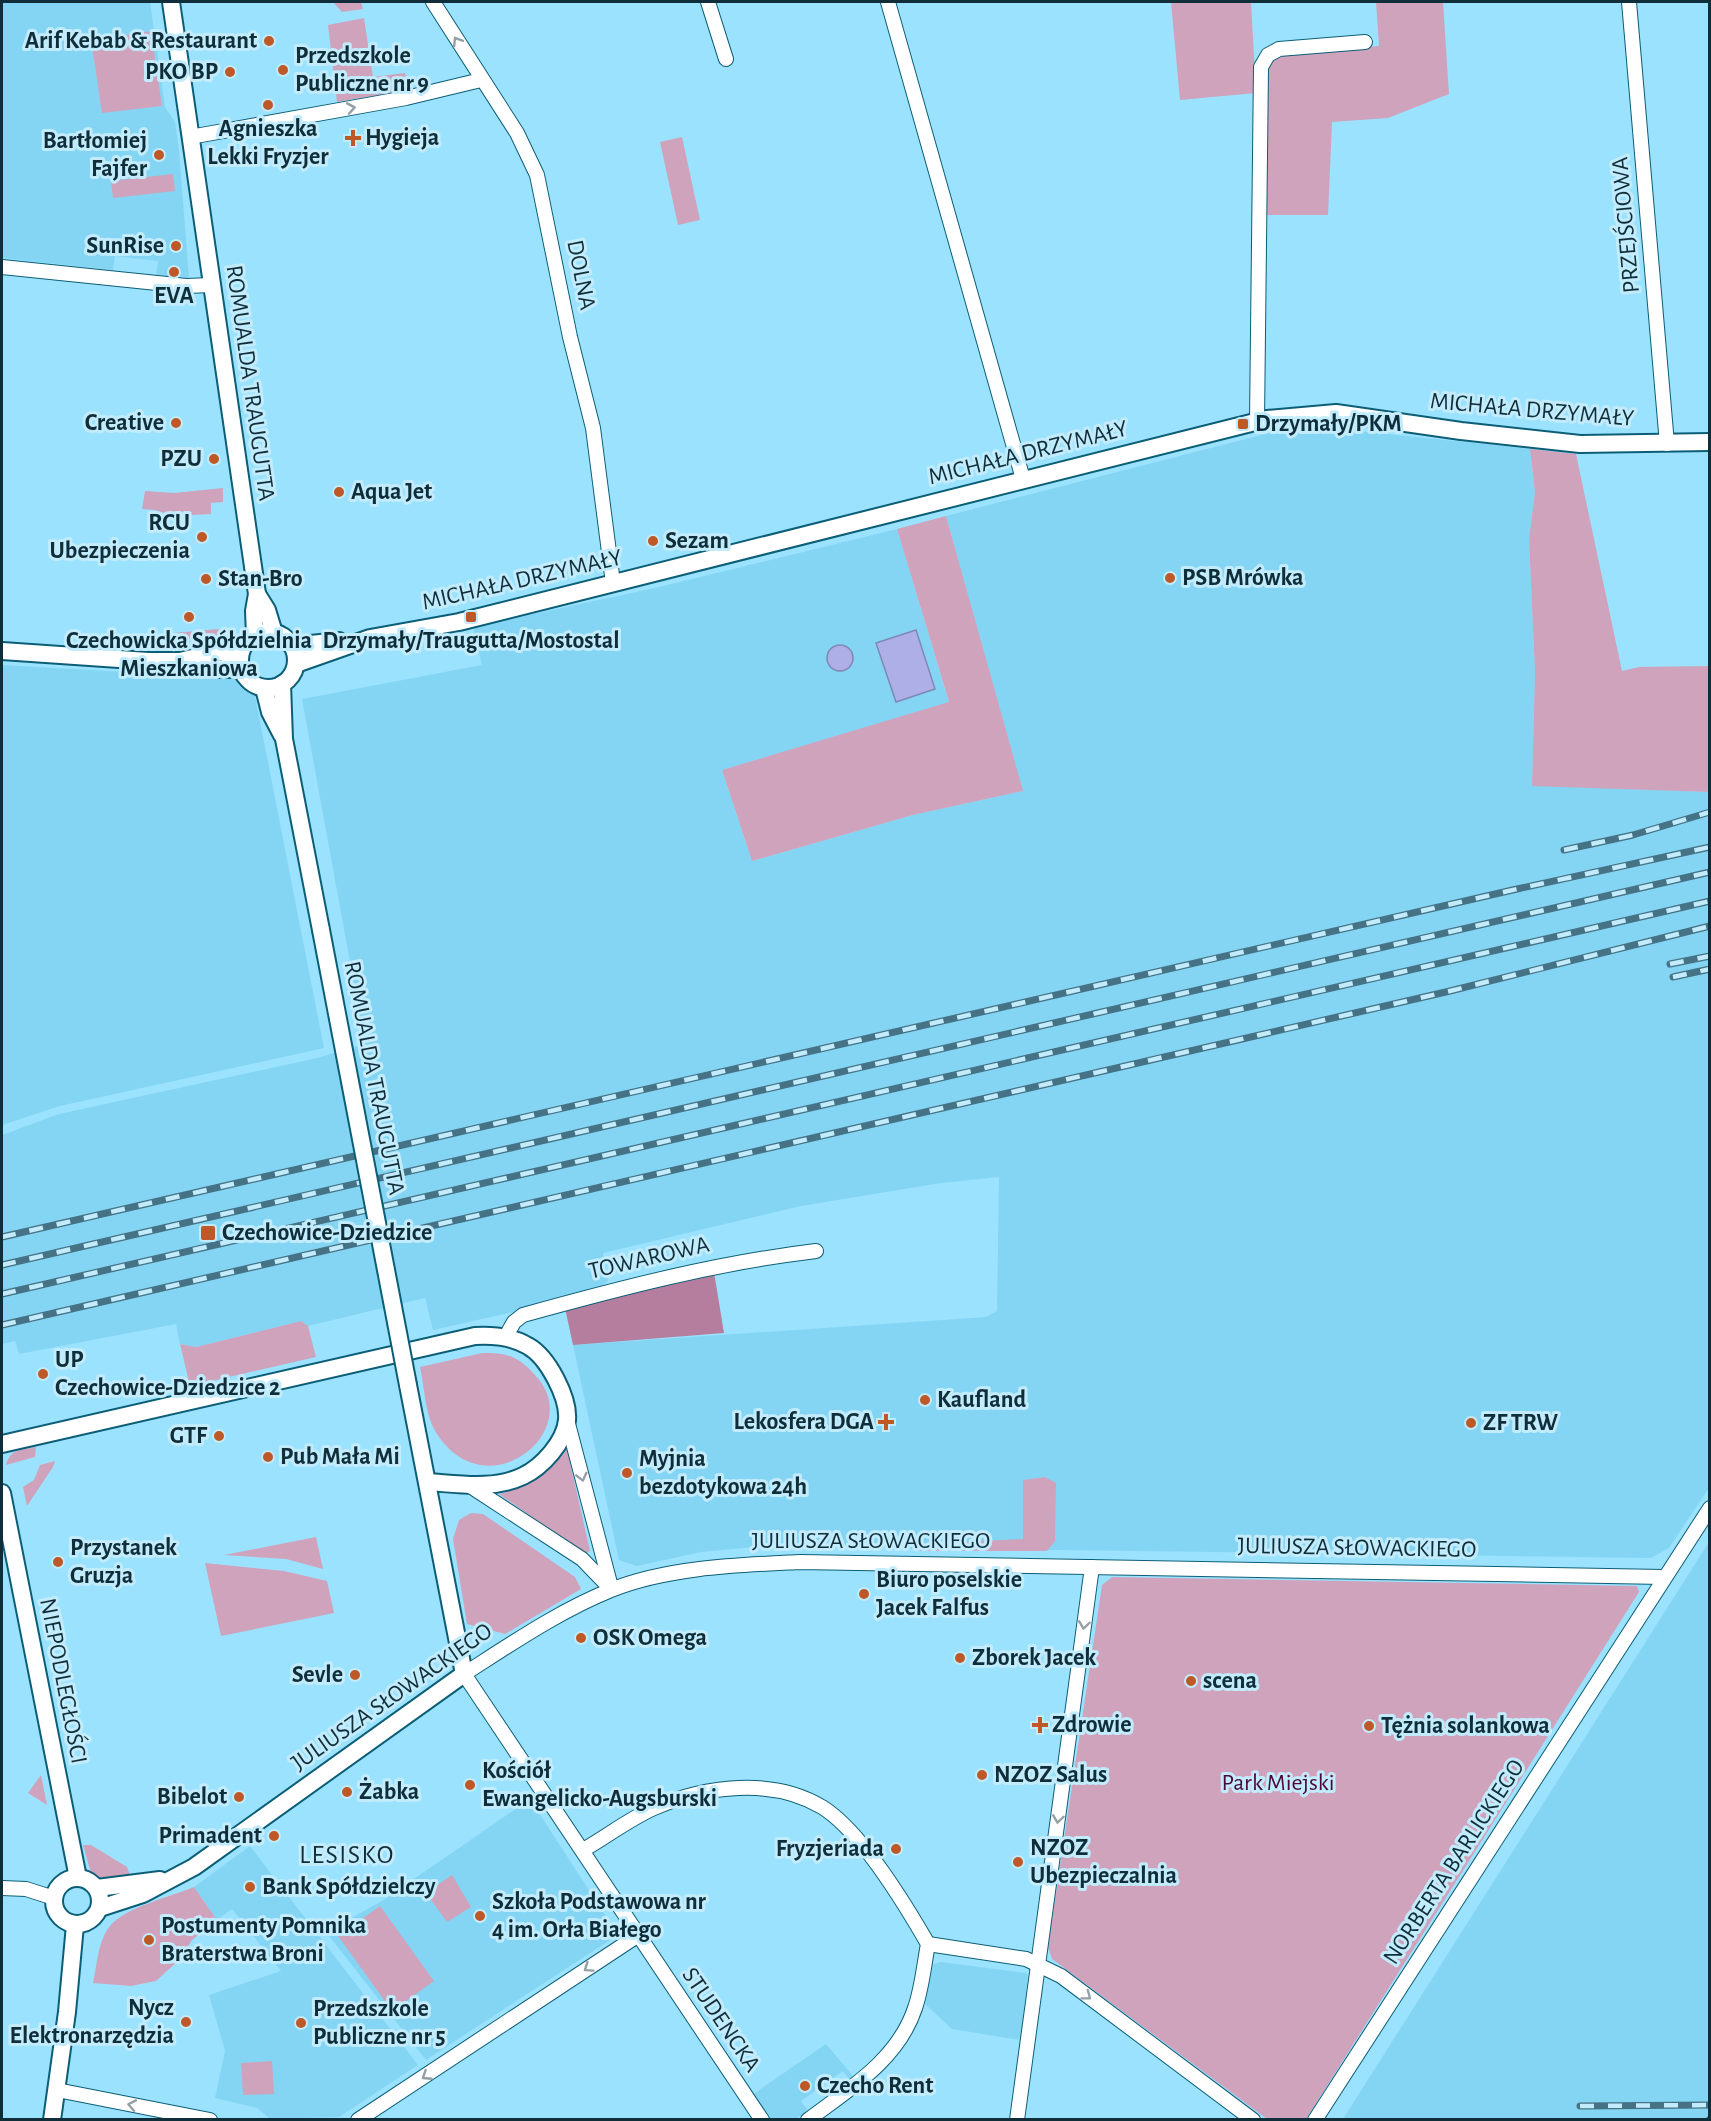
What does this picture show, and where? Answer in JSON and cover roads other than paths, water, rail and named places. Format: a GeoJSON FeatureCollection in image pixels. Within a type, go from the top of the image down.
{"type":"FeatureCollection","features":[{"type":"Feature","properties":{"kind":"street","name":"ROMUALDA TRAUGUTTA"},"geometry":{"type":"LineString","coordinates":[[171,2],[257,594],[255,635]]}},
{"type":"Feature","properties":{"kind":"street","name":"DOLNA"},"geometry":{"type":"LineString","coordinates":[[433,2],[517,133],[537,175],[570,337],[593,428],[613,583]]}},
{"type":"Feature","properties":{"kind":"street"},"geometry":{"type":"LineString","coordinates":[[708,2],[726,59]]}},
{"type":"Feature","properties":{"kind":"street"},"geometry":{"type":"LineString","coordinates":[[888,2],[1023,479]]}},
{"type":"Feature","properties":{"kind":"street","name":"PRZEJŚCIOWA"},"geometry":{"type":"LineString","coordinates":[[1629,2],[1667,444]]}},
{"type":"Feature","properties":{"kind":"street"},"geometry":{"type":"LineString","coordinates":[[1257,421],[1261,67],[1268,55],[1279,49],[1365,42]]}},
{"type":"Feature","properties":{"kind":"street"},"geometry":{"type":"LineString","coordinates":[[190,137],[406,98],[481,80]]}},
{"type":"Feature","properties":{"kind":"street"},"geometry":{"type":"LineString","coordinates":[[2,267],[186,286],[212,285]]}},
{"type":"Feature","properties":{"kind":"street","name":"MICHAŁA DRZYMAŁY"},"geometry":{"type":"LineString","coordinates":[[370,638],[459,622],[1257,421],[1298,415],[1336,414],[1580,444],[1710,442]]}},
{"type":"Feature","properties":{"kind":"street"},"geometry":{"type":"LineString","coordinates":[[2,651],[180,661],[217,652],[241,662],[250,681],[264,688],[282,684],[294,672],[296,664],[292,646],[274,633],[267,610],[257,594]]}},
{"type":"Feature","properties":{"kind":"street"},"geometry":{"type":"LineString","coordinates":[[241,662],[248,640],[255,635],[274,633]]}},
{"type":"Feature","properties":{"kind":"street"},"geometry":{"type":"LineString","coordinates":[[292,646],[370,638]]}},
{"type":"Feature","properties":{"kind":"street"},"geometry":{"type":"LineString","coordinates":[[296,664],[370,638]]}},
{"type":"Feature","properties":{"kind":"street"},"geometry":{"type":"LineString","coordinates":[[282,684],[284,739]]}},
{"type":"Feature","properties":{"kind":"street"},"geometry":{"type":"LineString","coordinates":[[264,688],[270,712],[284,739]]}},
{"type":"Feature","properties":{"kind":"street","name":"ROMUALDA TRAUGUTTA"},"geometry":{"type":"LineString","coordinates":[[284,739],[464,1674]]}},
{"type":"Feature","properties":{"kind":"street","name":"TOWAROWA"},"geometry":{"type":"LineString","coordinates":[[505,1338],[514,1322],[523,1315],[632,1284],[767,1256],[816,1251]]}},
{"type":"Feature","properties":{"kind":"street"},"geometry":{"type":"LineString","coordinates":[[2,1444],[475,1336],[505,1338],[526,1345],[550,1367],[559,1384],[611,1589]]}},
{"type":"Feature","properties":{"kind":"street"},"geometry":{"type":"LineString","coordinates":[[428,1482],[499,1484],[524,1476],[544,1461],[558,1442],[567,1420]]}},
{"type":"Feature","properties":{"kind":"street"},"geometry":{"type":"LineString","coordinates":[[467,1484],[582,1559],[611,1589]]}},
{"type":"Feature","properties":{"kind":"street","name":"NIEPODLEGŁOŚCI"},"geometry":{"type":"LineString","coordinates":[[2,1493],[78,1878]]}},
{"type":"Feature","properties":{"kind":"street","name":"NORBERTA BARLICKIEGO"},"geometry":{"type":"LineString","coordinates":[[1315,2120],[1710,1509]]}},
{"type":"Feature","properties":{"kind":"street","name":"JULIUSZA SŁOWACKIEGO"},"geometry":{"type":"LineString","coordinates":[[100,1908],[143,1894],[167,1879],[194,1867],[464,1674],[526,1634],[611,1589],[670,1575],[726,1565],[800,1562],[1664,1577]]}},
{"type":"Feature","properties":{"kind":"street"},"geometry":{"type":"LineString","coordinates":[[1017,2120],[1092,1567]]}},
{"type":"Feature","properties":{"kind":"street","name":"STUDENCKA"},"geometry":{"type":"LineString","coordinates":[[464,1674],[762,2120]]}},
{"type":"Feature","properties":{"kind":"street"},"geometry":{"type":"LineString","coordinates":[[583,1850],[653,1809],[676,1800],[739,1787],[785,1792],[823,1808],[860,1842],[928,1944],[915,2007],[903,2035],[872,2072],[807,2120]]}},
{"type":"Feature","properties":{"kind":"street"},"geometry":{"type":"LineString","coordinates":[[85,1879],[97,1888],[100,1908],[90,1921],[75,1925],[61,1919],[54,1905],[54,1898],[64,1881],[85,1879]]}},
{"type":"Feature","properties":{"kind":"street","name":"JULIUSZA SŁOWACKIEGO"},"geometry":{"type":"LineString","coordinates":[[97,1888],[167,1879]]}},
{"type":"Feature","properties":{"kind":"street"},"geometry":{"type":"LineString","coordinates":[[2,1888],[26,1889],[54,1898]]}},
{"type":"Feature","properties":{"kind":"street"},"geometry":{"type":"LineString","coordinates":[[52,2120],[75,1925]]}},
{"type":"Feature","properties":{"kind":"street"},"geometry":{"type":"LineString","coordinates":[[358,2120],[637,1936]]}},
{"type":"Feature","properties":{"kind":"street"},"geometry":{"type":"LineString","coordinates":[[928,1944],[1026,1959],[1038,1963],[1060,1976],[1254,2120]]}},
{"type":"Feature","properties":{"kind":"street"},"geometry":{"type":"LineString","coordinates":[[57,2090],[210,2120]]}},
{"type":"Feature","properties":{"kind":"railway"},"geometry":{"type":"LineString","coordinates":[[1564,850],[1633,835],[1710,812]]}},
{"type":"Feature","properties":{"kind":"railway"},"geometry":{"type":"LineString","coordinates":[[2,1237],[1517,889],[1710,847]]}},
{"type":"Feature","properties":{"kind":"railway"},"geometry":{"type":"LineString","coordinates":[[2,1265],[1710,872]]}},
{"type":"Feature","properties":{"kind":"railway"},"geometry":{"type":"LineString","coordinates":[[2,1294],[1710,901]]}},
{"type":"Feature","properties":{"kind":"railway"},"geometry":{"type":"LineString","coordinates":[[2,1325],[1450,991],[1710,926]]}},
{"type":"Feature","properties":{"kind":"railway"},"geometry":{"type":"LineString","coordinates":[[1670,964],[1710,956]]}},
{"type":"Feature","properties":{"kind":"railway"},"geometry":{"type":"LineString","coordinates":[[1673,977],[1710,969]]}},
{"type":"Feature","properties":{"kind":"railway"},"geometry":{"type":"LineString","coordinates":[[1580,2106],[1710,2105]]}},
{"type":"Feature","properties":{"kind":"place","name":"Arif Kebab & Restaurant"},"geometry":{"type":"Point","coordinates":[269,41]}},
{"type":"Feature","properties":{"kind":"place","name":"Przedszkole Publiczne nr 9"},"geometry":{"type":"Point","coordinates":[283,70]}},
{"type":"Feature","properties":{"kind":"place","name":"PKO BP"},"geometry":{"type":"Point","coordinates":[230,72]}},
{"type":"Feature","properties":{"kind":"place","name":"Agnieszka Lekki Fryzjer"},"geometry":{"type":"Point","coordinates":[268,105]}},
{"type":"Feature","properties":{"kind":"place","name":"Hygieja"},"geometry":{"type":"Point","coordinates":[353,138]}},
{"type":"Feature","properties":{"kind":"place","name":"Bartłomiej Fajfer"},"geometry":{"type":"Point","coordinates":[159,155]}},
{"type":"Feature","properties":{"kind":"place","name":"SunRise"},"geometry":{"type":"Point","coordinates":[176,246]}},
{"type":"Feature","properties":{"kind":"place","name":"EVA"},"geometry":{"type":"Point","coordinates":[174,272]}},
{"type":"Feature","properties":{"kind":"place","name":"Creative"},"geometry":{"type":"Point","coordinates":[176,423]}},
{"type":"Feature","properties":{"kind":"place","name":"Drzymały/PKM"},"geometry":{"type":"Point","coordinates":[1243,424]}},
{"type":"Feature","properties":{"kind":"place","name":"PZU"},"geometry":{"type":"Point","coordinates":[214,459]}},
{"type":"Feature","properties":{"kind":"place","name":"Aqua Jet"},"geometry":{"type":"Point","coordinates":[339,492]}},
{"type":"Feature","properties":{"kind":"place","name":"RCU Ubezpieczenia"},"geometry":{"type":"Point","coordinates":[202,537]}},
{"type":"Feature","properties":{"kind":"place","name":"Sezam"},"geometry":{"type":"Point","coordinates":[653,541]}},
{"type":"Feature","properties":{"kind":"place","name":"PSB Mrówka"},"geometry":{"type":"Point","coordinates":[1170,578]}},
{"type":"Feature","properties":{"kind":"place","name":"Stan-Bro"},"geometry":{"type":"Point","coordinates":[206,579]}},
{"type":"Feature","properties":{"kind":"place","name":"Czechowicka Spółdzielnia Mieszkaniowa"},"geometry":{"type":"Point","coordinates":[189,617]}},
{"type":"Feature","properties":{"kind":"place","name":"Drzymały/Traugutta/Mostostal"},"geometry":{"type":"Point","coordinates":[471,617]}},
{"type":"Feature","properties":{"kind":"place","name":"Czechowice-Dziedzice"},"geometry":{"type":"Point","coordinates":[208,1233]}},
{"type":"Feature","properties":{"kind":"place","name":"UP Czechowice-Dziedzice 2"},"geometry":{"type":"Point","coordinates":[43,1374]}},
{"type":"Feature","properties":{"kind":"place","name":"Kaufland"},"geometry":{"type":"Point","coordinates":[925,1400]}},
{"type":"Feature","properties":{"kind":"place","name":"Lekosfera DGA"},"geometry":{"type":"Point","coordinates":[886,1422]}},
{"type":"Feature","properties":{"kind":"place","name":"ZF TRW"},"geometry":{"type":"Point","coordinates":[1471,1423]}},
{"type":"Feature","properties":{"kind":"place","name":"GTF"},"geometry":{"type":"Point","coordinates":[219,1436]}},
{"type":"Feature","properties":{"kind":"place","name":"Pub Mała Mi"},"geometry":{"type":"Point","coordinates":[268,1457]}},
{"type":"Feature","properties":{"kind":"place","name":"Myjnia bezdotykowa 24h"},"geometry":{"type":"Point","coordinates":[627,1473]}},
{"type":"Feature","properties":{"kind":"place","name":"Przystanek Gruzja"},"geometry":{"type":"Point","coordinates":[58,1562]}},
{"type":"Feature","properties":{"kind":"place","name":"Biuro poselskie Jacek Falfus"},"geometry":{"type":"Point","coordinates":[864,1594]}},
{"type":"Feature","properties":{"kind":"place","name":"OSK Omega"},"geometry":{"type":"Point","coordinates":[581,1638]}},
{"type":"Feature","properties":{"kind":"place","name":"Zborek Jacek"},"geometry":{"type":"Point","coordinates":[960,1658]}},
{"type":"Feature","properties":{"kind":"place","name":"Sevle"},"geometry":{"type":"Point","coordinates":[355,1675]}},
{"type":"Feature","properties":{"kind":"place","name":"scena"},"geometry":{"type":"Point","coordinates":[1191,1681]}},
{"type":"Feature","properties":{"kind":"place","name":"Zdrowie"},"geometry":{"type":"Point","coordinates":[1040,1725]}},
{"type":"Feature","properties":{"kind":"place","name":"Tężnia solankowa"},"geometry":{"type":"Point","coordinates":[1369,1726]}},
{"type":"Feature","properties":{"kind":"place","name":"NZOZ Salus"},"geometry":{"type":"Point","coordinates":[982,1775]}},
{"type":"Feature","properties":{"kind":"place","name":"Kościół Ewangelicko-Augsburski"},"geometry":{"type":"Point","coordinates":[470,1785]}},
{"type":"Feature","properties":{"kind":"place","name":"Żabka"},"geometry":{"type":"Point","coordinates":[347,1792]}},
{"type":"Feature","properties":{"kind":"place","name":"Bibelot"},"geometry":{"type":"Point","coordinates":[239,1797]}},
{"type":"Feature","properties":{"kind":"place","name":"Primadent"},"geometry":{"type":"Point","coordinates":[274,1836]}},
{"type":"Feature","properties":{"kind":"place","name":"Fryzjeriada"},"geometry":{"type":"Point","coordinates":[896,1849]}},
{"type":"Feature","properties":{"kind":"place","name":"NZOZ Ubezpieczalnia"},"geometry":{"type":"Point","coordinates":[1018,1862]}},
{"type":"Feature","properties":{"kind":"place","name":"Bank Spółdzielczy"},"geometry":{"type":"Point","coordinates":[250,1887]}},
{"type":"Feature","properties":{"kind":"place","name":"Szkoła Podstawowa nr 4 im. Orła Białego"},"geometry":{"type":"Point","coordinates":[480,1916]}},
{"type":"Feature","properties":{"kind":"place","name":"Postumenty Pomnika Braterstwa Broni"},"geometry":{"type":"Point","coordinates":[149,1940]}},
{"type":"Feature","properties":{"kind":"place","name":"Nycz Elektronarzędzia"},"geometry":{"type":"Point","coordinates":[186,2022]}},
{"type":"Feature","properties":{"kind":"place","name":"Przedszkole Publiczne nr 5"},"geometry":{"type":"Point","coordinates":[301,2023]}},
{"type":"Feature","properties":{"kind":"place","name":"Czecho Rent"},"geometry":{"type":"Point","coordinates":[805,2086]}},
{"type":"Feature","properties":{"kind":"district","name":"LESISKO"},"geometry":{"type":"Point","coordinates":[347,1855]}},
{"type":"Feature","properties":{"kind":"park label","name":"Park Miejski"},"geometry":{"type":"Point","coordinates":[1278,1783]}}]}
